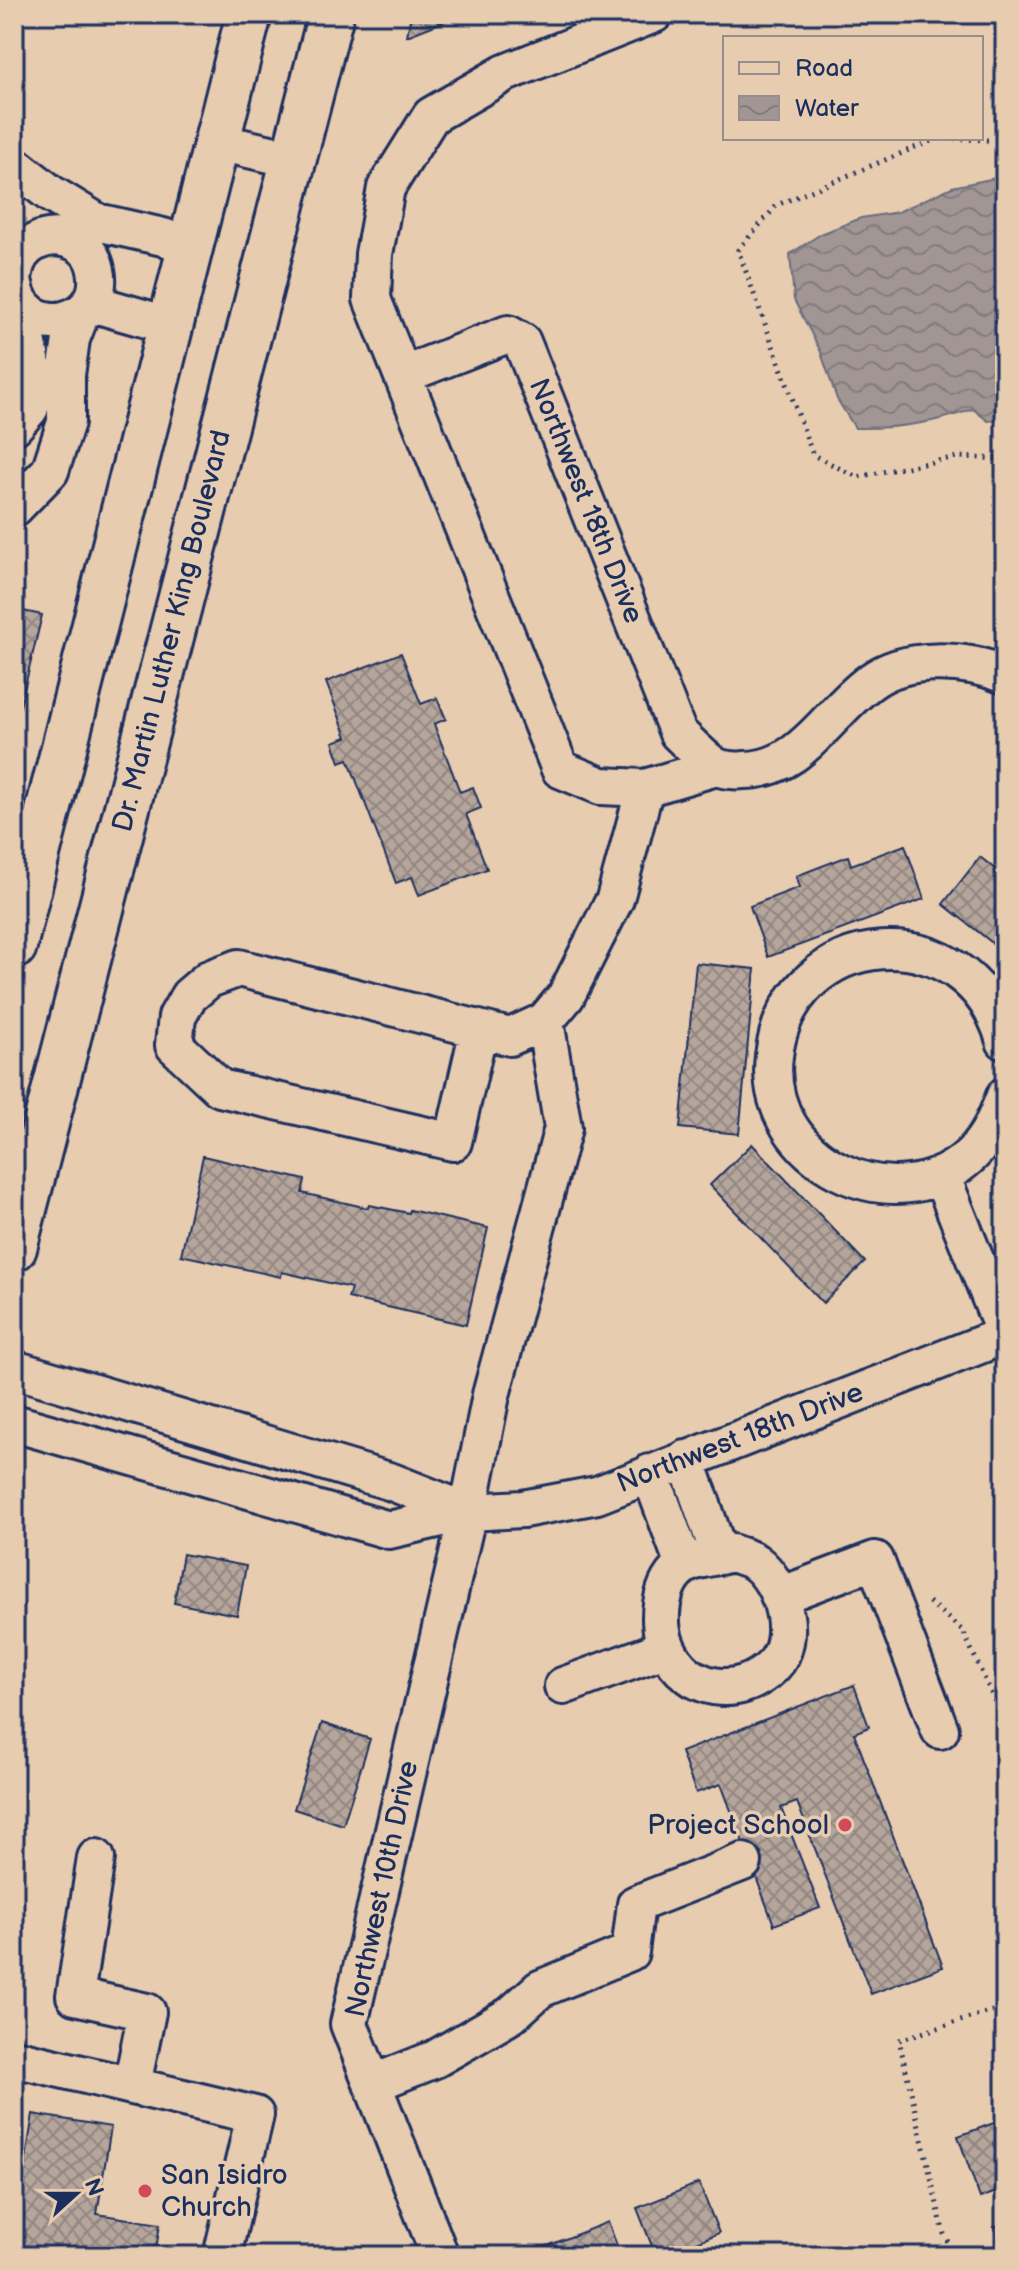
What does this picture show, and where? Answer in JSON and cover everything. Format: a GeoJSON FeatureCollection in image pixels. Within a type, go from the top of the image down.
{"type":"FeatureCollection","features":[{"type":"Feature","properties":{"kind":"main road"},"geometry":{"type":"LineString","coordinates":[[14,946],[249,14]]}},
{"type":"Feature","properties":{"kind":"main road","name":"Dr. Martin Luther King Boulevard"},"geometry":{"type":"LineString","coordinates":[[14,1248],[331,14]]}},
{"type":"Feature","properties":{"kind":"street"},"geometry":{"type":"LineString","coordinates":[[654,14],[505,73],[431,116],[386,188],[374,254],[372,299],[560,769],[601,786],[645,788],[716,767],[737,771],[765,770],[787,760],[872,680],[911,665],[981,665],[1005,675]]}},
{"type":"Feature","properties":{"kind":"street"},"geometry":{"type":"LineString","coordinates":[[217,142],[293,159]]}},
{"type":"Feature","properties":{"kind":"street"},"geometry":{"type":"LineString","coordinates":[[14,165],[51,194],[82,230]]}},
{"type":"Feature","properties":{"kind":"street"},"geometry":{"type":"LineString","coordinates":[[14,426],[30,408],[34,377],[16,275],[30,245],[42,239],[82,230],[163,237],[190,248]]}},
{"type":"Feature","properties":{"kind":"street"},"geometry":{"type":"LineString","coordinates":[[14,508],[50,471],[66,422],[66,375],[71,339],[96,291],[98,278],[89,253],[79,244],[82,230]]}},
{"type":"Feature","properties":{"kind":"street"},"geometry":{"type":"LineString","coordinates":[[16,275],[31,314],[57,321],[70,319],[86,308],[171,326]]}},
{"type":"Feature","properties":{"kind":"street","name":"Northwest 18th Drive"},"geometry":{"type":"LineString","coordinates":[[403,375],[508,334],[522,342],[678,733],[716,767]]}},
{"type":"Feature","properties":{"kind":"street"},"geometry":{"type":"LineString","coordinates":[[479,1029],[453,1142],[220,1088],[174,1045],[177,1017],[189,996],[209,979],[239,968],[479,1029],[510,1037],[545,1021],[566,996],[615,899],[645,788]]}},
{"type":"Feature","properties":{"kind":"street"},"geometry":{"type":"LineString","coordinates":[[1005,1041],[998,1018],[978,987],[949,964],[915,951],[878,949],[839,960],[806,984],[783,1018],[773,1058],[777,1099],[795,1136],[824,1164],[861,1182],[902,1186],[941,1175],[972,1154],[994,1125],[1005,1096]]}},
{"type":"Feature","properties":{"kind":"street","name":"Northwest 10th Drive"},"geometry":{"type":"LineString","coordinates":[[440,2256],[349,2024],[468,1512],[491,1395],[563,1128],[545,1021]]}},
{"type":"Feature","properties":{"kind":"street"},"geometry":{"type":"LineString","coordinates":[[941,1175],[1005,1334]]}},
{"type":"Feature","properties":{"kind":"street","name":"Northwest 18th Drive"},"geometry":{"type":"LineString","coordinates":[[14,1423],[389,1530],[468,1512],[523,1509],[597,1495],[1005,1334]]}},
{"type":"Feature","properties":{"kind":"street","name":"Northwest 18th Drive"},"geometry":{"type":"LineString","coordinates":[[14,1369],[392,1482],[468,1512]]}},
{"type":"Feature","properties":{"kind":"street"},"geometry":{"type":"LineString","coordinates":[[686,1459],[720,1556]]}},
{"type":"Feature","properties":{"kind":"street"},"geometry":{"type":"LineString","coordinates":[[650,1473],[684,1565]]}},
{"type":"Feature","properties":{"kind":"street"},"geometry":{"type":"LineString","coordinates":[[732,1553],[755,1563],[780,1596],[786,1626],[783,1647],[775,1665],[759,1676],[732,1687],[711,1687],[694,1681],[681,1670],[667,1648],[661,1628],[660,1612],[668,1584],[684,1565],[720,1556],[732,1553]]}},
{"type":"Feature","properties":{"kind":"street"},"geometry":{"type":"LineString","coordinates":[[780,1596],[875,1560],[940,1730]]}},
{"type":"Feature","properties":{"kind":"street"},"geometry":{"type":"LineString","coordinates":[[563,1686],[667,1648]]}},
{"type":"Feature","properties":{"kind":"street"},"geometry":{"type":"LineString","coordinates":[[96,1858],[75,1996],[147,2012],[132,2085]]}},
{"type":"Feature","properties":{"kind":"street"},"geometry":{"type":"LineString","coordinates":[[372,2084],[435,2059],[511,2015],[540,1989],[630,1952],[636,1904],[743,1862]]}},
{"type":"Feature","properties":{"kind":"street"},"geometry":{"type":"LineString","coordinates":[[14,2058],[255,2115],[222,2256]]}},
{"type":"Feature","properties":{"kind":"path"},"geometry":{"type":"LineString","coordinates":[[933,140],[777,205],[738,250],[813,455],[857,477],[957,457],[1005,459]]}},
{"type":"Feature","properties":{"kind":"path"},"geometry":{"type":"LineString","coordinates":[[983,140],[1005,141]]}},
{"type":"Feature","properties":{"kind":"path"},"geometry":{"type":"LineString","coordinates":[[892,1605],[929,1602],[963,1631],[1005,1724]]}},
{"type":"Feature","properties":{"kind":"path"},"geometry":{"type":"LineString","coordinates":[[955,2256],[944,2234],[899,2040],[1005,2007]]}},
{"type":"Feature","properties":{"kind":"water"},"geometry":{"type":"Polygon","coordinates":[[[1005,176],[1005,419],[988,421],[973,409],[915,424],[855,428],[837,399],[820,350],[794,300],[790,254],[821,234],[861,218],[898,212],[952,187],[1005,176]]]}},
{"type":"Feature","properties":{"kind":"building"},"geometry":{"type":"Polygon","coordinates":[[[411,14],[463,14],[407,36],[411,14]]]}},
{"type":"Feature","properties":{"kind":"building"},"geometry":{"type":"Polygon","coordinates":[[[14,609],[42,615],[14,732],[14,609]]]}},
{"type":"Feature","properties":{"kind":"building"},"geometry":{"type":"Polygon","coordinates":[[[401,653],[421,704],[437,698],[446,719],[434,724],[460,792],[473,787],[481,808],[466,814],[487,869],[419,895],[412,877],[396,883],[348,759],[340,762],[333,742],[347,737],[326,682],[401,653]]]}},
{"type":"Feature","properties":{"kind":"building"},"geometry":{"type":"Polygon","coordinates":[[[905,845],[924,899],[768,957],[750,906],[800,887],[796,876],[848,856],[851,865],[905,845]]]}},
{"type":"Feature","properties":{"kind":"building"},"geometry":{"type":"Polygon","coordinates":[[[980,857],[1005,877],[1005,953],[943,904],[980,857]]]}},
{"type":"Feature","properties":{"kind":"building"},"geometry":{"type":"Polygon","coordinates":[[[696,963],[755,969],[739,1134],[680,1128],[696,963]]]}},
{"type":"Feature","properties":{"kind":"building"},"geometry":{"type":"Polygon","coordinates":[[[752,1144],[865,1262],[823,1303],[710,1185],[752,1144]]]}},
{"type":"Feature","properties":{"kind":"building"},"geometry":{"type":"Polygon","coordinates":[[[203,1156],[305,1180],[302,1193],[368,1208],[369,1205],[409,1213],[410,1210],[488,1228],[466,1325],[348,1298],[351,1288],[282,1272],[281,1277],[181,1255],[203,1156]]]}},
{"type":"Feature","properties":{"kind":"building"},"geometry":{"type":"Polygon","coordinates":[[[183,1554],[246,1566],[237,1615],[174,1603],[183,1554]]]}},
{"type":"Feature","properties":{"kind":"building"},"geometry":{"type":"Polygon","coordinates":[[[854,1685],[869,1727],[854,1733],[943,1967],[871,1994],[797,1802],[781,1808],[820,1908],[774,1925],[721,1784],[696,1793],[681,1752],[854,1685]]]}},
{"type":"Feature","properties":{"kind":"building"},"geometry":{"type":"Polygon","coordinates":[[[322,1723],[370,1739],[343,1825],[294,1809],[322,1723]]]}},
{"type":"Feature","properties":{"kind":"building"},"geometry":{"type":"Polygon","coordinates":[[[33,2114],[111,2127],[97,2214],[160,2224],[155,2256],[14,2256],[14,2234],[33,2114]]]}},
{"type":"Feature","properties":{"kind":"building"},"geometry":{"type":"Polygon","coordinates":[[[1005,2119],[1005,2189],[980,2198],[958,2136],[1005,2119]]]}},
{"type":"Feature","properties":{"kind":"building"},"geometry":{"type":"Polygon","coordinates":[[[699,2183],[719,2233],[664,2256],[656,2256],[637,2208],[699,2183]]]}},
{"type":"Feature","properties":{"kind":"building"},"geometry":{"type":"Polygon","coordinates":[[[608,2222],[621,2256],[522,2256],[608,2222]]]}},
{"type":"Feature","properties":{"kind":"building"},"geometry":{"type":"Polygon","coordinates":[[[1005,2223],[1005,2256],[1004,2256],[994,2227],[1005,2223]]]}},
{"type":"Feature","properties":{"kind":"place","name":"Project School"},"geometry":{"type":"Point","coordinates":[845,1825]}},
{"type":"Feature","properties":{"kind":"place","name":"San Isidro Church"},"geometry":{"type":"Point","coordinates":[145,2191]}}]}
